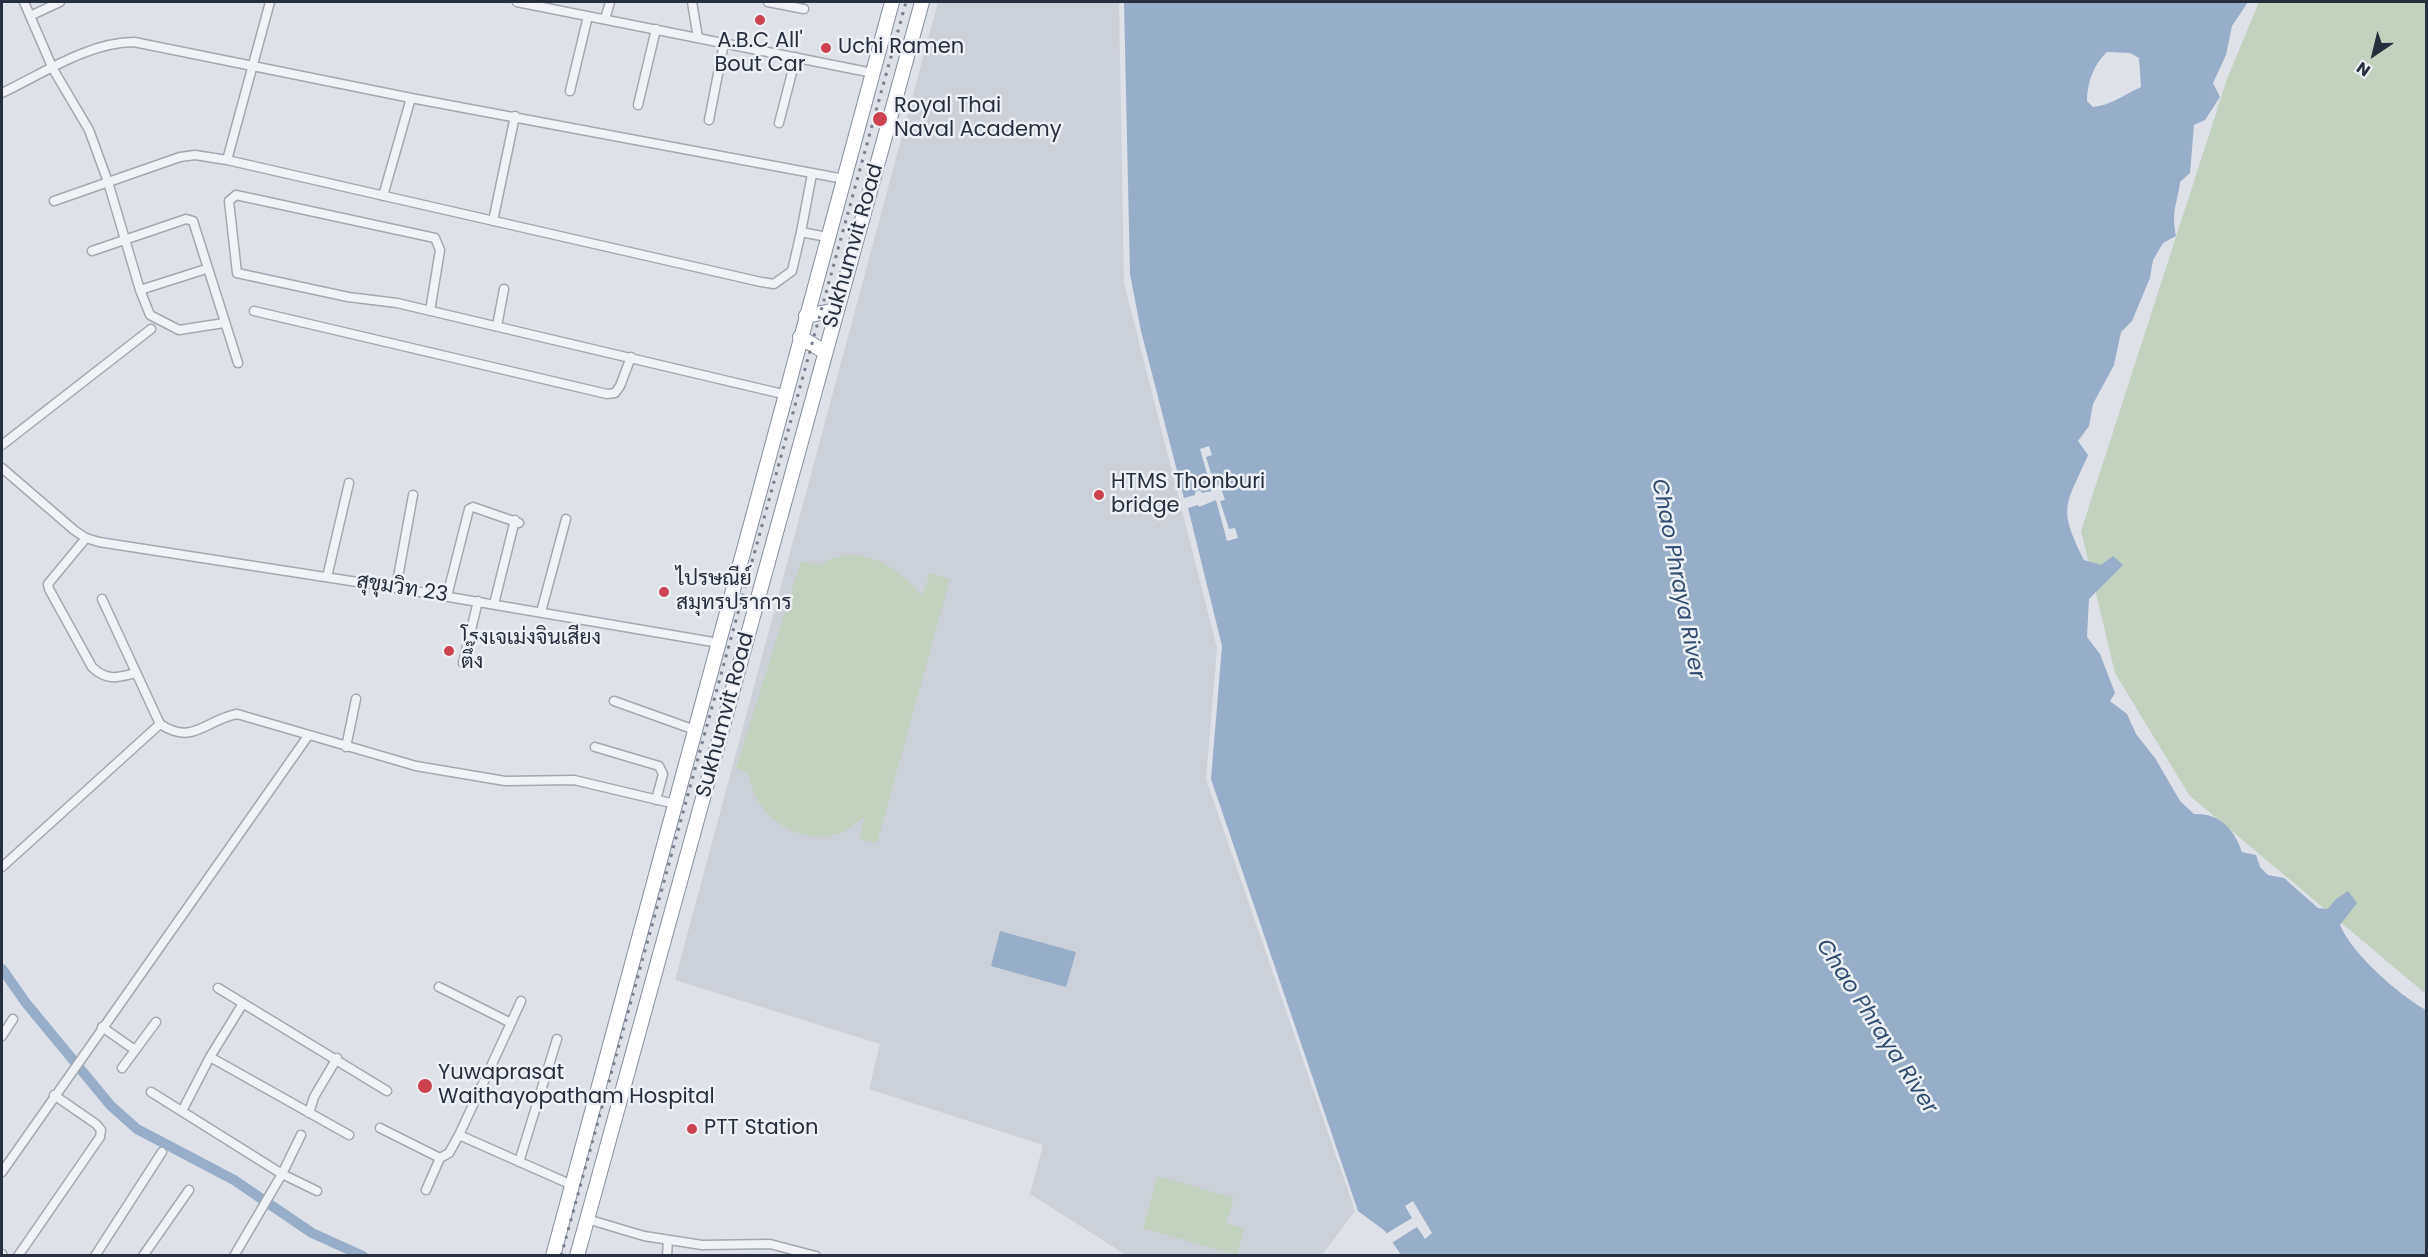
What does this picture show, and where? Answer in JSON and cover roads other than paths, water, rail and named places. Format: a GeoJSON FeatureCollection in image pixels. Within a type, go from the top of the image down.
{"type":"FeatureCollection","features":[{"type":"Feature","properties":{"kind":"highway","name":"Sukhumvit Road"},"geometry":{"type":"LineString","coordinates":[[553,1256],[892,2]]}},
{"type":"Feature","properties":{"kind":"highway","name":"Sukhumvit Road"},"geometry":{"type":"LineString","coordinates":[[577,1256],[922,2]]}},
{"type":"Feature","properties":{"kind":"highway"},"geometry":{"type":"LineString","coordinates":[[806,316],[836,310]]}},
{"type":"Feature","properties":{"kind":"highway"},"geometry":{"type":"LineString","coordinates":[[800,336],[825,352]]}},
{"type":"Feature","properties":{"kind":"street"},"geometry":{"type":"LineString","coordinates":[[24,2],[53,69],[89,130],[150,315],[179,330],[224,323]]}},
{"type":"Feature","properties":{"kind":"street"},"geometry":{"type":"LineString","coordinates":[[30,16],[60,2]]}},
{"type":"Feature","properties":{"kind":"street"},"geometry":{"type":"LineString","coordinates":[[227,160],[270,2]]}},
{"type":"Feature","properties":{"kind":"street"},"geometry":{"type":"LineString","coordinates":[[517,2],[873,73]]}},
{"type":"Feature","properties":{"kind":"street"},"geometry":{"type":"LineString","coordinates":[[606,19],[610,2]]}},
{"type":"Feature","properties":{"kind":"street"},"geometry":{"type":"LineString","coordinates":[[692,2],[698,38]]}},
{"type":"Feature","properties":{"kind":"street"},"geometry":{"type":"LineString","coordinates":[[768,2],[804,9]]}},
{"type":"Feature","properties":{"kind":"street"},"geometry":{"type":"LineString","coordinates":[[570,92],[588,16]]}},
{"type":"Feature","properties":{"kind":"street"},"geometry":{"type":"LineString","coordinates":[[638,105],[656,29]]}},
{"type":"Feature","properties":{"kind":"street"},"geometry":{"type":"LineString","coordinates":[[2,93],[81,54],[126,42],[844,179]]}},
{"type":"Feature","properties":{"kind":"street"},"geometry":{"type":"LineString","coordinates":[[709,120],[724,43]]}},
{"type":"Feature","properties":{"kind":"street"},"geometry":{"type":"LineString","coordinates":[[779,123],[796,57]]}},
{"type":"Feature","properties":{"kind":"street"},"geometry":{"type":"LineString","coordinates":[[383,196],[411,98]]}},
{"type":"Feature","properties":{"kind":"street"},"geometry":{"type":"LineString","coordinates":[[494,221],[515,116]]}},
{"type":"Feature","properties":{"kind":"street"},"geometry":{"type":"LineString","coordinates":[[54,201],[180,157],[195,155],[227,160],[774,284],[792,271],[812,174]]}},
{"type":"Feature","properties":{"kind":"street"},"geometry":{"type":"LineString","coordinates":[[430,311],[440,250],[435,238],[236,195],[229,201],[237,273],[348,297],[375,299],[430,311],[787,395]]}},
{"type":"Feature","properties":{"kind":"street"},"geometry":{"type":"LineString","coordinates":[[92,250],[186,219],[193,221],[238,363]]}},
{"type":"Feature","properties":{"kind":"street"},"geometry":{"type":"LineString","coordinates":[[801,231],[827,237]]}},
{"type":"Feature","properties":{"kind":"street"},"geometry":{"type":"LineString","coordinates":[[140,290],[203,270]]}},
{"type":"Feature","properties":{"kind":"street"},"geometry":{"type":"LineString","coordinates":[[497,327],[504,289]]}},
{"type":"Feature","properties":{"kind":"street"},"geometry":{"type":"LineString","coordinates":[[254,311],[608,394],[615,393],[620,386],[631,357]]}},
{"type":"Feature","properties":{"kind":"street"},"geometry":{"type":"LineString","coordinates":[[2,445],[151,329]]}},
{"type":"Feature","properties":{"kind":"street"},"geometry":{"type":"LineString","coordinates":[[2,468],[86,538],[48,584],[49,590],[97,672],[113,680],[136,673]]}},
{"type":"Feature","properties":{"kind":"street"},"geometry":{"type":"LineString","coordinates":[[327,577],[349,483]]}},
{"type":"Feature","properties":{"kind":"street"},"geometry":{"type":"LineString","coordinates":[[396,588],[413,495]]}},
{"type":"Feature","properties":{"kind":"street"},"geometry":{"type":"LineString","coordinates":[[447,596],[469,509],[474,507],[517,522],[494,604]]}},
{"type":"Feature","properties":{"kind":"street"},"geometry":{"type":"LineString","coordinates":[[541,612],[566,519]]}},
{"type":"Feature","properties":{"kind":"street","name":"สุขุมวิท 23"},"geometry":{"type":"LineString","coordinates":[[86,538],[478,601],[719,643]]}},
{"type":"Feature","properties":{"kind":"street"},"geometry":{"type":"LineString","coordinates":[[102,598],[160,724],[171,731],[194,734],[223,717],[237,714],[416,766],[505,780],[574,780],[675,804]]}},
{"type":"Feature","properties":{"kind":"street"},"geometry":{"type":"LineString","coordinates":[[463,663],[478,601]]}},
{"type":"Feature","properties":{"kind":"street"},"geometry":{"type":"LineString","coordinates":[[346,747],[356,699]]}},
{"type":"Feature","properties":{"kind":"street"},"geometry":{"type":"LineString","coordinates":[[614,701],[695,730]]}},
{"type":"Feature","properties":{"kind":"street"},"geometry":{"type":"LineString","coordinates":[[2,867],[160,724]]}},
{"type":"Feature","properties":{"kind":"street"},"geometry":{"type":"LineString","coordinates":[[2,1172],[308,736]]}},
{"type":"Feature","properties":{"kind":"street"},"geometry":{"type":"LineString","coordinates":[[594,747],[659,766],[663,774],[656,800]]}},
{"type":"Feature","properties":{"kind":"street"},"geometry":{"type":"LineString","coordinates":[[439,987],[511,1023]]}},
{"type":"Feature","properties":{"kind":"street"},"geometry":{"type":"LineString","coordinates":[[218,988],[242,1005],[337,1058],[387,1090]]}},
{"type":"Feature","properties":{"kind":"street"},"geometry":{"type":"LineString","coordinates":[[426,1190],[440,1158],[449,1153],[459,1134],[521,1001]]}},
{"type":"Feature","properties":{"kind":"street"},"geometry":{"type":"LineString","coordinates":[[182,1111],[210,1057],[242,1005]]}},
{"type":"Feature","properties":{"kind":"street"},"geometry":{"type":"LineString","coordinates":[[2,1036],[13,1019]]}},
{"type":"Feature","properties":{"kind":"street"},"geometry":{"type":"LineString","coordinates":[[122,1068],[156,1022]]}},
{"type":"Feature","properties":{"kind":"street"},"geometry":{"type":"LineString","coordinates":[[102,1027],[135,1050]]}},
{"type":"Feature","properties":{"kind":"street"},"geometry":{"type":"LineString","coordinates":[[519,1161],[557,1039]]}},
{"type":"Feature","properties":{"kind":"street"},"geometry":{"type":"LineString","coordinates":[[210,1057],[349,1135]]}},
{"type":"Feature","properties":{"kind":"street"},"geometry":{"type":"LineString","coordinates":[[309,1113],[314,1097],[337,1058]]}},
{"type":"Feature","properties":{"kind":"street"},"geometry":{"type":"LineString","coordinates":[[151,1092],[282,1174],[317,1191]]}},
{"type":"Feature","properties":{"kind":"street"},"geometry":{"type":"LineString","coordinates":[[18,1256],[100,1137],[101,1130],[96,1124],[54,1095]]}},
{"type":"Feature","properties":{"kind":"street"},"geometry":{"type":"LineString","coordinates":[[380,1128],[440,1158]]}},
{"type":"Feature","properties":{"kind":"street"},"geometry":{"type":"LineString","coordinates":[[459,1134],[572,1185]]}},
{"type":"Feature","properties":{"kind":"street"},"geometry":{"type":"LineString","coordinates":[[234,1256],[282,1174],[301,1135]]}},
{"type":"Feature","properties":{"kind":"street"},"geometry":{"type":"LineString","coordinates":[[95,1256],[162,1152]]}},
{"type":"Feature","properties":{"kind":"street"},"geometry":{"type":"LineString","coordinates":[[143,1256],[189,1190]]}},
{"type":"Feature","properties":{"kind":"street"},"geometry":{"type":"LineString","coordinates":[[587,1219],[644,1236],[668,1240],[702,1245],[770,1244],[816,1256]]}},
{"type":"Feature","properties":{"kind":"street"},"geometry":{"type":"LineString","coordinates":[[667,1256],[668,1240]]}},
{"type":"Feature","properties":{"kind":"water","name":"Chao Phraya River"},"geometry":{"type":"Polygon","coordinates":[[[1124,2],[2248,2],[2232,26],[2226,55],[2213,83],[2220,97],[2205,120],[2194,125],[2190,173],[2180,182],[2175,208],[2176,236],[2163,243],[2153,260],[2150,278],[2132,321],[2121,332],[2114,365],[2093,404],[2089,426],[2078,441],[2088,455],[2070,496],[2068,516],[2070,528],[2084,560],[2101,565],[2113,556],[2123,565],[2089,599],[2087,637],[2100,654],[2115,693],[2110,701],[2127,714],[2136,734],[2155,758],[2180,801],[2194,814],[2211,816],[2225,824],[2235,836],[2242,852],[2256,855],[2260,867],[2268,875],[2284,878],[2318,908],[2328,909],[2335,900],[2348,891],[2357,903],[2340,925],[2346,936],[2377,973],[2426,1010],[2426,1255],[1401,1255],[1385,1231],[1358,1211],[1211,779],[1222,646],[1188,508],[1198,505],[1199,507],[1216,500],[1227,541],[1238,538],[1235,528],[1229,529],[1220,501],[1225,500],[1220,485],[1215,486],[1206,457],[1212,455],[1209,446],[1200,449],[1212,491],[1202,493],[1200,490],[1195,492],[1195,495],[1184,498],[1141,331],[1130,274],[1124,2]],[[2107,52],[2098,62],[2087,94],[2087,101],[2093,107],[2112,102],[2141,87],[2139,58],[2130,53],[2107,52]]]}},
{"type":"Feature","properties":{"kind":"water"},"geometry":{"type":"Polygon","coordinates":[[[1000,931],[1076,952],[1066,987],[991,966],[1000,931]]]}},
{"type":"Feature","properties":{"kind":"waterway"},"geometry":{"type":"LineString","coordinates":[[2,969],[26,1003],[111,1106],[137,1129],[234,1180],[312,1233],[363,1256]]}},
{"type":"Feature","properties":{"kind":"railway"},"geometry":{"type":"LineString","coordinates":[[561,1256],[906,2]]}},
{"type":"Feature","properties":{"kind":"place","name":"A.B.C All' Bout Car"},"geometry":{"type":"Point","coordinates":[760,20]}},
{"type":"Feature","properties":{"kind":"place","name":"Uchi Ramen"},"geometry":{"type":"Point","coordinates":[826,48]}},
{"type":"Feature","properties":{"kind":"place","name":"Royal Thai Naval Academy"},"geometry":{"type":"Point","coordinates":[880,119]}},
{"type":"Feature","properties":{"kind":"place","name":"HTMS Thonburi bridge"},"geometry":{"type":"Point","coordinates":[1099,495]}},
{"type":"Feature","properties":{"kind":"place","name":"ไปรษณีย์ สมุทรปราการ"},"geometry":{"type":"Point","coordinates":[664,592]}},
{"type":"Feature","properties":{"kind":"place","name":"โรงเจเม่งจินเสียง ตึ๊ง"},"geometry":{"type":"Point","coordinates":[449,651]}},
{"type":"Feature","properties":{"kind":"place","name":"Yuwaprasat Waithayopatham Hospital"},"geometry":{"type":"Point","coordinates":[425,1086]}},
{"type":"Feature","properties":{"kind":"place","name":"PTT Station"},"geometry":{"type":"Point","coordinates":[692,1129]}}]}
